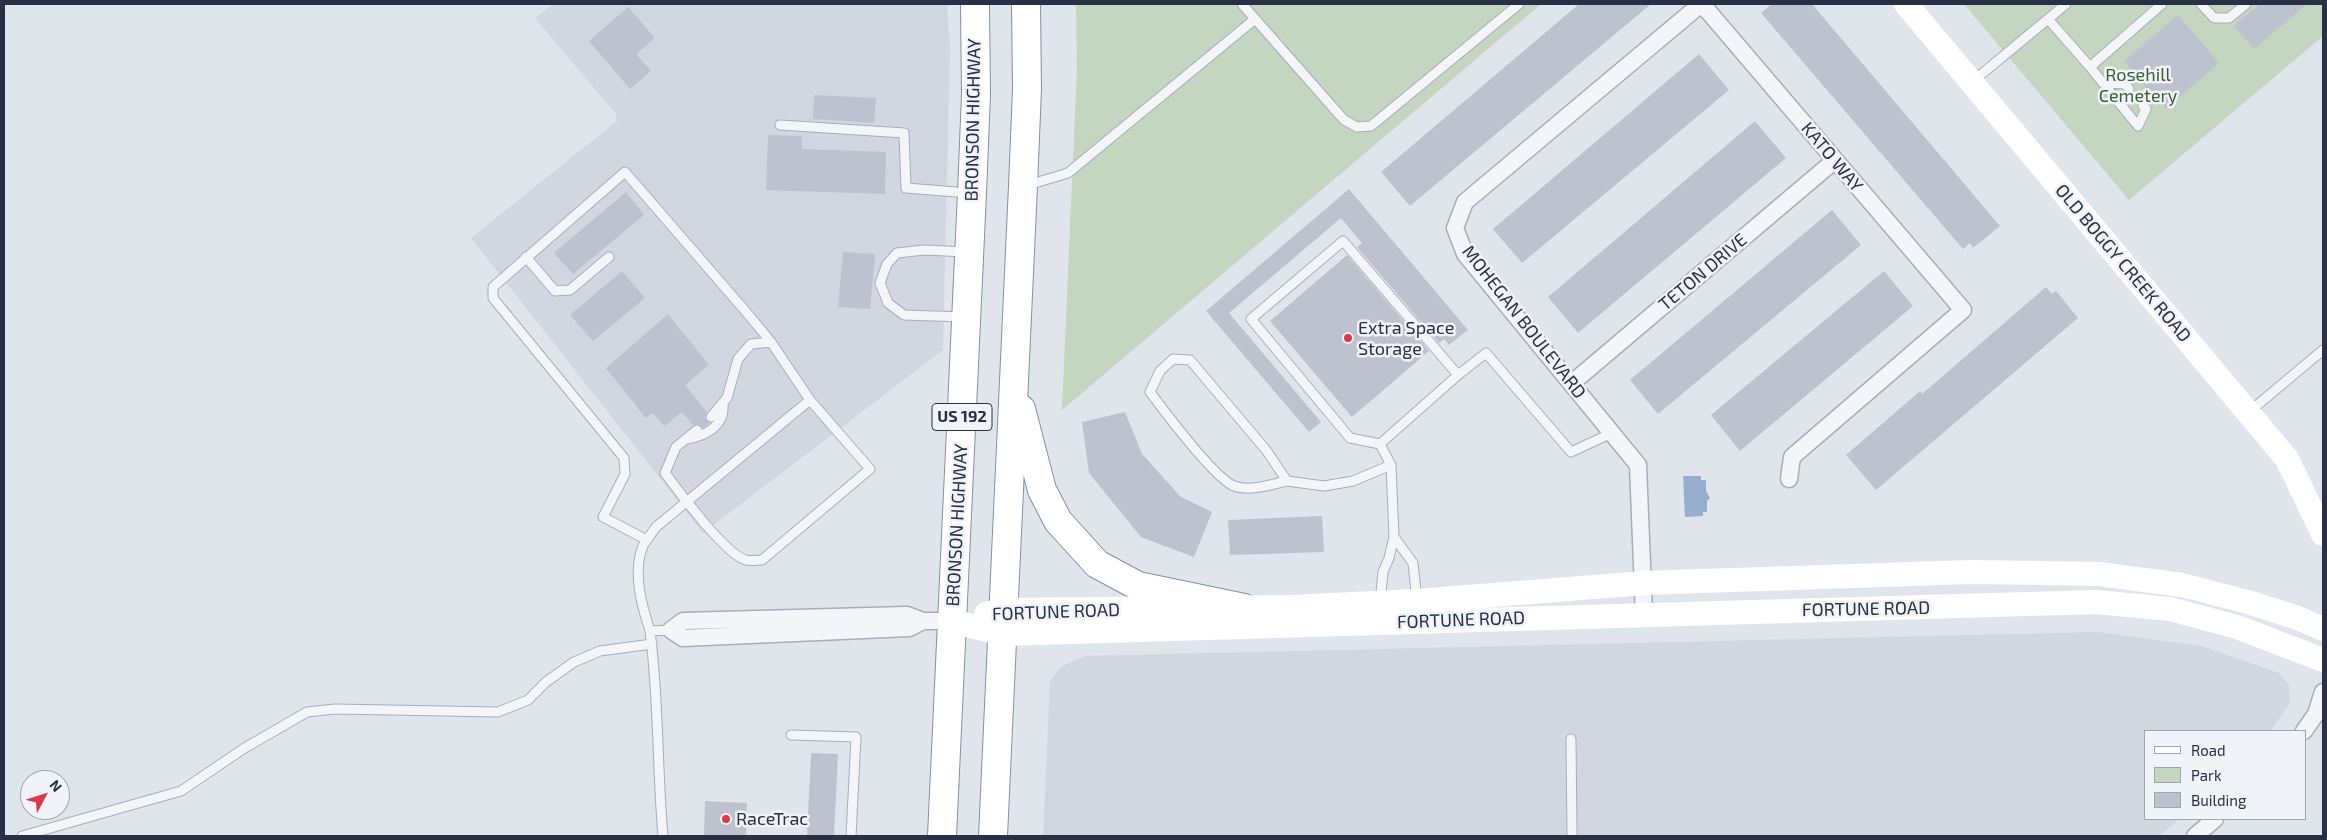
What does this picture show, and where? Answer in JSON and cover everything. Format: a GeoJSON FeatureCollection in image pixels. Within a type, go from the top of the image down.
{"type":"FeatureCollection","features":[{"type":"Feature","properties":{"kind":"highway","name":"BRONSON HIGHWAY"},"geometry":{"type":"LineString","coordinates":[[942,836],[970,252],[976,95],[974,4]]}},
{"type":"Feature","properties":{"kind":"highway","name":"US 192"},"geometry":{"type":"LineString","coordinates":[[994,836],[1027,89],[1026,4]]}},
{"type":"Feature","properties":{"kind":"highway"},"geometry":{"type":"LineString","coordinates":[[1013,378],[1042,490],[1058,521],[1097,564],[1138,586],[1244,608]]}},
{"type":"Feature","properties":{"kind":"main road","name":"OLD BOGGY CREEK ROAD"},"geometry":{"type":"LineString","coordinates":[[1906,4],[2287,459],[2323,534]]}},
{"type":"Feature","properties":{"kind":"main road","name":"FORTUNE ROAD"},"geometry":{"type":"LineString","coordinates":[[1003,622],[1244,608],[1417,601],[1644,583],[1972,572],[2099,574],[2182,585],[2248,602],[2296,617],[2323,629]]}},
{"type":"Feature","properties":{"kind":"main road","name":"FORTUNE ROAD"},"geometry":{"type":"LineString","coordinates":[[952,621],[1003,622],[1644,614],[2096,602],[2170,609],[2237,628],[2323,660]]}},
{"type":"Feature","properties":{"kind":"street","name":"KATO WAY"},"geometry":{"type":"LineString","coordinates":[[1701,4],[1963,310],[1792,457],[1789,479]]}},
{"type":"Feature","properties":{"kind":"street","name":"MOHEGAN BOULEVARD"},"geometry":{"type":"LineString","coordinates":[[1644,614],[1638,465],[1466,254],[1455,228],[1465,202],[1701,4]]}},
{"type":"Feature","properties":{"kind":"street","name":"TETON DRIVE"},"geometry":{"type":"LineString","coordinates":[[1572,383],[1834,161]]}},
{"type":"Feature","properties":{"kind":"street"},"geometry":{"type":"LineString","coordinates":[[671,630],[683,638],[909,628],[923,621],[952,621]]}},
{"type":"Feature","properties":{"kind":"street"},"geometry":{"type":"LineString","coordinates":[[2305,730],[2316,714],[2323,692]]}},
{"type":"Feature","properties":{"kind":"street"},"geometry":{"type":"LineString","coordinates":[[2195,836],[2214,820]]}},
{"type":"Feature","properties":{"kind":"lane"},"geometry":{"type":"LineString","coordinates":[[1242,4],[1344,120],[1357,127],[1371,126],[1519,4]]}},
{"type":"Feature","properties":{"kind":"lane"},"geometry":{"type":"LineString","coordinates":[[1972,83],[2066,4]]}},
{"type":"Feature","properties":{"kind":"lane"},"geometry":{"type":"LineString","coordinates":[[2090,67],[2162,4]]}},
{"type":"Feature","properties":{"kind":"lane"},"geometry":{"type":"LineString","coordinates":[[2201,4],[2214,18],[2229,18],[2246,4]]}},
{"type":"Feature","properties":{"kind":"lane"},"geometry":{"type":"LineString","coordinates":[[1023,186],[1068,173],[1255,19]]}},
{"type":"Feature","properties":{"kind":"lane"},"geometry":{"type":"LineString","coordinates":[[2048,19],[2104,83],[2138,126],[2146,110],[2143,106]]}},
{"type":"Feature","properties":{"kind":"lane"},"geometry":{"type":"LineString","coordinates":[[2104,83],[2125,84],[2129,89]]}},
{"type":"Feature","properties":{"kind":"lane"},"geometry":{"type":"LineString","coordinates":[[780,125],[904,133],[906,188],[972,193]]}},
{"type":"Feature","properties":{"kind":"lane"},"geometry":{"type":"LineString","coordinates":[[647,540],[603,517],[625,474],[624,458],[493,298],[493,287],[625,172],[770,342],[810,400],[870,469],[762,560],[746,560],[734,553],[686,502],[665,473],[676,446],[697,430]]}},
{"type":"Feature","properties":{"kind":"lane"},"geometry":{"type":"LineString","coordinates":[[1380,444],[1350,438],[1252,319],[1343,241],[1458,375]]}},
{"type":"Feature","properties":{"kind":"lane"},"geometry":{"type":"LineString","coordinates":[[966,317],[904,315],[888,303],[880,283],[887,264],[897,253],[924,250],[970,252]]}},
{"type":"Feature","properties":{"kind":"lane"},"geometry":{"type":"LineString","coordinates":[[526,257],[555,291],[562,292],[570,290],[609,257]]}},
{"type":"Feature","properties":{"kind":"lane"},"geometry":{"type":"LineString","coordinates":[[711,417],[727,398],[738,359],[751,344],[770,342]]}},
{"type":"Feature","properties":{"kind":"lane"},"geometry":{"type":"LineString","coordinates":[[2249,413],[2323,350]]}},
{"type":"Feature","properties":{"kind":"lane"},"geometry":{"type":"LineString","coordinates":[[1380,444],[1458,375],[1486,353],[1571,452],[1612,433]]}},
{"type":"Feature","properties":{"kind":"lane"},"geometry":{"type":"LineString","coordinates":[[1287,481],[1266,450],[1190,360],[1173,358],[1160,371],[1150,392],[1183,435],[1218,473],[1234,486],[1258,487],[1287,481],[1324,486],[1353,481],[1391,465]]}},
{"type":"Feature","properties":{"kind":"lane"},"geometry":{"type":"LineString","coordinates":[[663,836],[659,791],[655,668],[650,631],[640,602],[639,571],[642,547],[656,527],[810,400]]}},
{"type":"Feature","properties":{"kind":"lane"},"geometry":{"type":"LineString","coordinates":[[685,440],[703,436],[722,420],[724,414],[723,405]]}},
{"type":"Feature","properties":{"kind":"lane"},"geometry":{"type":"LineString","coordinates":[[1380,444],[1391,465],[1394,537],[1389,558],[1383,572],[1380,602]]}},
{"type":"Feature","properties":{"kind":"lane"},"geometry":{"type":"LineString","coordinates":[[1394,537],[1413,563],[1417,601]]}},
{"type":"Feature","properties":{"kind":"lane"},"geometry":{"type":"LineString","coordinates":[[650,631],[671,630]]}},
{"type":"Feature","properties":{"kind":"lane"},"geometry":{"type":"LineString","coordinates":[[22,836],[181,792],[243,749],[306,712],[335,709],[498,712],[528,700],[546,682],[574,662],[600,651],[652,644]]}},
{"type":"Feature","properties":{"kind":"lane"},"geometry":{"type":"LineString","coordinates":[[791,735],[856,736],[851,836]]}},
{"type":"Feature","properties":{"kind":"lane"},"geometry":{"type":"LineString","coordinates":[[1571,739],[1572,836]]}},
{"type":"Feature","properties":{"kind":"shaded area"},"geometry":{"type":"Polygon","coordinates":[[[553,4],[947,4],[950,48],[943,350],[703,533],[471,238],[617,121],[616,114],[535,18],[553,4]]]}},
{"type":"Feature","properties":{"kind":"shaded area"},"geometry":{"type":"Polygon","coordinates":[[[2097,632],[2201,646],[2279,673],[2289,685],[2290,703],[2271,730],[2144,730],[2144,820],[2178,820],[2159,836],[1043,836],[1050,681],[1062,666],[1085,656],[2097,632]]]}},
{"type":"Feature","properties":{"kind":"green space"},"geometry":{"type":"Polygon","coordinates":[[[1076,4],[1541,4],[1062,410],[1077,68],[1076,4]]]}},
{"type":"Feature","properties":{"kind":"green space","name":"Rosehill Cemetery"},"geometry":{"type":"Polygon","coordinates":[[[1964,4],[2323,4],[2323,36],[2129,200],[1964,4]]]}},
{"type":"Feature","properties":{"kind":"water"},"geometry":{"type":"Polygon","coordinates":[[[1683,476],[1701,476],[1701,480],[1706,480],[1706,491],[1710,498],[1707,501],[1707,512],[1703,512],[1703,516],[1685,517],[1683,476]]]}},
{"type":"Feature","properties":{"kind":"building"},"geometry":{"type":"Polygon","coordinates":[[[1579,4],[1651,4],[1410,206],[1381,172],[1579,4]]]}},
{"type":"Feature","properties":{"kind":"building"},"geometry":{"type":"Polygon","coordinates":[[[1772,4],[1812,4],[2000,226],[1973,248],[1970,243],[1963,249],[1761,13],[1772,4]]]}},
{"type":"Feature","properties":{"kind":"building"},"geometry":{"type":"Polygon","coordinates":[[[2260,4],[2307,4],[2254,49],[2234,26],[2260,4]]]}},
{"type":"Feature","properties":{"kind":"building"},"geometry":{"type":"Polygon","coordinates":[[[628,7],[655,38],[636,54],[651,71],[630,89],[589,41],[628,7]]]}},
{"type":"Feature","properties":{"kind":"building"},"geometry":{"type":"Polygon","coordinates":[[[2178,15],[2219,63],[2166,109],[2155,96],[2153,97],[2124,61],[2178,15]]]}},
{"type":"Feature","properties":{"kind":"building"},"geometry":{"type":"Polygon","coordinates":[[[1699,54],[1729,90],[1522,263],[1493,229],[1699,54]]]}},
{"type":"Feature","properties":{"kind":"building"},"geometry":{"type":"Polygon","coordinates":[[[814,95],[876,98],[874,123],[813,119],[814,95]]]}},
{"type":"Feature","properties":{"kind":"building"},"geometry":{"type":"Polygon","coordinates":[[[1755,121],[1786,158],[1578,333],[1548,297],[1755,121]]]}},
{"type":"Feature","properties":{"kind":"building"},"geometry":{"type":"Polygon","coordinates":[[[768,135],[802,136],[802,149],[886,152],[885,194],[766,190],[768,135]]]}},
{"type":"Feature","properties":{"kind":"building"},"geometry":{"type":"Polygon","coordinates":[[[1349,189],[1468,330],[1449,345],[1444,339],[1439,343],[1357,247],[1362,243],[1341,218],[1229,313],[1321,422],[1309,432],[1206,311],[1349,189]]]}},
{"type":"Feature","properties":{"kind":"building"},"geometry":{"type":"Polygon","coordinates":[[[626,192],[644,215],[573,274],[554,253],[626,192]]]}},
{"type":"Feature","properties":{"kind":"building"},"geometry":{"type":"Polygon","coordinates":[[[1832,210],[1861,245],[1658,414],[1630,380],[1832,210]]]}},
{"type":"Feature","properties":{"kind":"building"},"geometry":{"type":"Polygon","coordinates":[[[843,252],[875,254],[870,309],[838,307],[843,252]]]}},
{"type":"Feature","properties":{"kind":"building","name":"Extra Space Storage"},"geometry":{"type":"Polygon","coordinates":[[[1347,255],[1429,351],[1352,417],[1270,321],[1347,255]]]}},
{"type":"Feature","properties":{"kind":"building"},"geometry":{"type":"Polygon","coordinates":[[[622,271],[645,298],[593,341],[570,315],[622,271]]]}},
{"type":"Feature","properties":{"kind":"building"},"geometry":{"type":"Polygon","coordinates":[[[1884,271],[1913,306],[1740,451],[1711,415],[1884,271]]]}},
{"type":"Feature","properties":{"kind":"building"},"geometry":{"type":"Polygon","coordinates":[[[2046,287],[2052,294],[2056,291],[2078,318],[1876,490],[1846,455],[1920,391],[1922,394],[2046,287]]]}},
{"type":"Feature","properties":{"kind":"building"},"geometry":{"type":"Polygon","coordinates":[[[668,314],[709,365],[685,385],[707,412],[705,419],[709,423],[703,428],[699,424],[693,425],[682,412],[664,426],[653,413],[646,418],[606,368],[668,314]]]}},
{"type":"Feature","properties":{"kind":"building"},"geometry":{"type":"Polygon","coordinates":[[[1125,412],[1142,454],[1181,497],[1212,512],[1194,557],[1141,537],[1089,473],[1082,422],[1125,412]]]}},
{"type":"Feature","properties":{"kind":"building"},"geometry":{"type":"Polygon","coordinates":[[[1322,516],[1324,552],[1230,555],[1228,520],[1322,516]]]}},
{"type":"Feature","properties":{"kind":"building"},"geometry":{"type":"Polygon","coordinates":[[[811,753],[838,754],[834,836],[807,836],[811,753]]]}},
{"type":"Feature","properties":{"kind":"building","name":"RaceTrac"},"geometry":{"type":"Polygon","coordinates":[[[705,801],[747,803],[746,836],[704,836],[705,801]]]}},
{"type":"Feature","properties":{"kind":"place","name":"Extra Space Storage"},"geometry":{"type":"Point","coordinates":[1348,338]}},
{"type":"Feature","properties":{"kind":"place","name":"RaceTrac"},"geometry":{"type":"Point","coordinates":[726,819]}}]}
